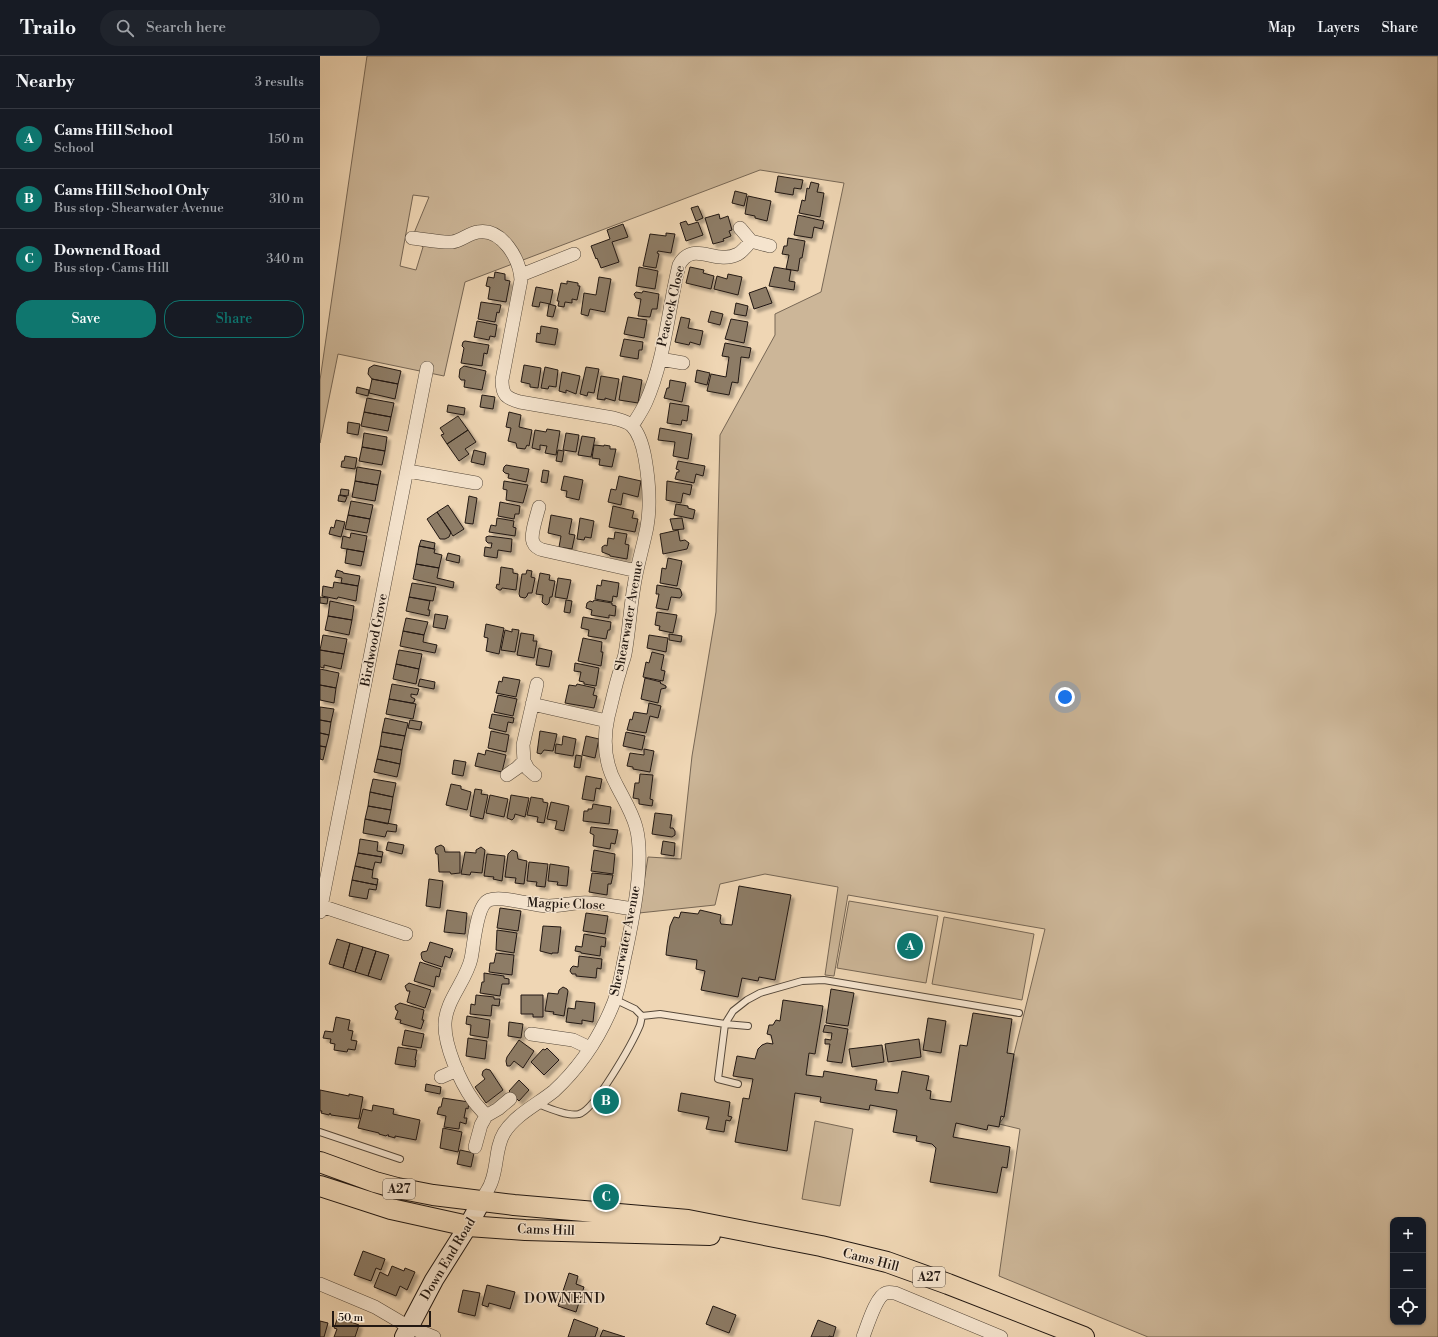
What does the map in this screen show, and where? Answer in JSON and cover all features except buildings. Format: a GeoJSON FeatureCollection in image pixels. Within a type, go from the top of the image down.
{"type":"FeatureCollection","features":[{"type":"Feature","properties":{"kind":"main road","name":"A27"},"geometry":{"type":"LineString","coordinates":[[320,1162],[375,1182],[397,1188],[481,1202]]}},
{"type":"Feature","properties":{"kind":"main road","name":"A27"},"geometry":{"type":"LineString","coordinates":[[320,1186],[391,1209],[468,1226]]}},
{"type":"Feature","properties":{"kind":"main road","name":"Cams Hill"},"geometry":{"type":"LineString","coordinates":[[481,1202],[688,1220],[767,1237],[822,1246],[887,1262],[1084,1337]]}},
{"type":"Feature","properties":{"kind":"main road","name":"Cams Hill"},"geometry":{"type":"LineString","coordinates":[[468,1226],[525,1230],[767,1237]]}},
{"type":"Feature","properties":{"kind":"street"},"geometry":{"type":"LineString","coordinates":[[740,228],[751,241],[770,246]]}},
{"type":"Feature","properties":{"kind":"street"},"geometry":{"type":"LineString","coordinates":[[412,238],[452,242],[478,232],[486,232],[494,235],[510,248],[515,257],[521,275],[502,380],[502,388],[505,395],[520,402],[613,418],[625,421],[632,426]]}},
{"type":"Feature","properties":{"kind":"street","name":"Peacock Close"},"geometry":{"type":"LineString","coordinates":[[632,426],[646,403],[660,359],[679,265],[683,258],[695,252],[717,258],[732,257],[743,251],[751,241]]}},
{"type":"Feature","properties":{"kind":"street"},"geometry":{"type":"LineString","coordinates":[[521,275],[574,254]]}},
{"type":"Feature","properties":{"kind":"street","name":"Peacock Close"},"geometry":{"type":"LineString","coordinates":[[660,359],[683,363]]}},
{"type":"Feature","properties":{"kind":"street","name":"Birdwood Grove"},"geometry":{"type":"LineString","coordinates":[[321,909],[427,368]]}},
{"type":"Feature","properties":{"kind":"street","name":"Shearwater Avenue"},"geometry":{"type":"LineString","coordinates":[[481,1202],[492,1182],[498,1148],[504,1132],[516,1120],[553,1092],[583,1059],[606,1018],[621,977],[633,909],[638,872],[639,847],[637,828],[611,774],[607,759],[605,741],[607,721],[624,658],[629,629],[631,603],[647,526],[650,496],[649,480],[643,448],[632,426]]}},
{"type":"Feature","properties":{"kind":"street"},"geometry":{"type":"LineString","coordinates":[[408,471],[476,483]]}},
{"type":"Feature","properties":{"kind":"street"},"geometry":{"type":"LineString","coordinates":[[539,507],[532,537],[533,543],[537,548],[637,571]]}},
{"type":"Feature","properties":{"kind":"street"},"geometry":{"type":"LineString","coordinates":[[535,775],[528,770],[524,761],[524,745],[536,684]]}},
{"type":"Feature","properties":{"kind":"street"},"geometry":{"type":"LineString","coordinates":[[532,704],[607,721]]}},
{"type":"Feature","properties":{"kind":"street"},"geometry":{"type":"LineString","coordinates":[[507,775],[524,761]]}},
{"type":"Feature","properties":{"kind":"street","name":"Magpie Close"},"geometry":{"type":"LineString","coordinates":[[486,1116],[473,1100],[457,1070],[448,1046],[445,1023],[448,1010],[466,975],[471,961],[478,919],[483,905],[489,900],[500,899],[549,906],[591,902],[633,909]]}},
{"type":"Feature","properties":{"kind":"street"},"geometry":{"type":"LineString","coordinates":[[321,909],[406,934]]}},
{"type":"Feature","properties":{"kind":"street"},"geometry":{"type":"LineString","coordinates":[[531,1034],[573,1040],[590,1048]]}},
{"type":"Feature","properties":{"kind":"street"},"geometry":{"type":"LineString","coordinates":[[441,1077],[457,1070]]}},
{"type":"Feature","properties":{"kind":"street"},"geometry":{"type":"LineString","coordinates":[[475,1147],[481,1125],[486,1116],[498,1109],[510,1099]]}},
{"type":"Feature","properties":{"kind":"street","name":"Down End Road"},"geometry":{"type":"LineString","coordinates":[[407,1332],[434,1280],[468,1226],[481,1202]]}},
{"type":"Feature","properties":{"kind":"street"},"geometry":{"type":"LineString","coordinates":[[320,1284],[375,1306],[407,1332],[434,1337]]}},
{"type":"Feature","properties":{"kind":"street","name":"Cams Hill"},"geometry":{"type":"LineString","coordinates":[[863,1337],[876,1304],[883,1294],[887,1292],[895,1293],[1002,1337]]}},
{"type":"Feature","properties":{"kind":"lane"},"geometry":{"type":"LineString","coordinates":[[738,1084],[718,1079],[725,1024],[734,1011],[747,1000],[760,993],[802,981],[824,980],[1018,1013]]}},
{"type":"Feature","properties":{"kind":"lane"},"geometry":{"type":"LineString","coordinates":[[614,999],[635,1009],[642,1016]]}},
{"type":"Feature","properties":{"kind":"lane"},"geometry":{"type":"LineString","coordinates":[[642,1016],[660,1014],[748,1026]]}},
{"type":"Feature","properties":{"kind":"lane"},"geometry":{"type":"LineString","coordinates":[[536,1104],[570,1114],[578,1115],[585,1112],[596,1099],[622,1059],[641,1024],[642,1016]]}},
{"type":"Feature","properties":{"kind":"lane"},"geometry":{"type":"LineString","coordinates":[[320,1132],[400,1158]]}},
{"type":"Feature","properties":{"kind":"shaded area"},"geometry":{"type":"Polygon","coordinates":[[[367,56],[1438,56],[1438,1337],[1148,1337],[999,1276],[1020,1129],[999,1124],[1004,1117],[1014,1054],[1045,929],[848,895],[834,976],[825,975],[838,887],[765,874],[720,884],[715,905],[639,913],[648,857],[681,859],[692,756],[716,612],[720,435],[775,335],[775,314],[821,292],[844,183],[760,170],[465,282],[444,376],[338,354],[320,443],[320,380],[367,56]],[[413,195],[400,266],[416,270],[423,247],[412,238],[429,197],[413,195]]]}},
{"type":"Feature","properties":{"kind":"shaded area"},"geometry":{"type":"Polygon","coordinates":[[[849,901],[938,916],[926,983],[837,968],[849,901]]]}},
{"type":"Feature","properties":{"kind":"shaded area"},"geometry":{"type":"Polygon","coordinates":[[[944,917],[1034,934],[1022,1000],[932,984],[944,917]]]}},
{"type":"Feature","properties":{"kind":"shaded area"},"geometry":{"type":"Polygon","coordinates":[[[815,1121],[853,1129],[840,1206],[802,1199],[815,1121]]]}},
{"type":"Feature","properties":{"kind":"place","name":"Cams Hill School"},"geometry":{"type":"Point","coordinates":[910,946]}},
{"type":"Feature","properties":{"kind":"place","name":"Cams Hill School Only"},"geometry":{"type":"Point","coordinates":[606,1101]}},
{"type":"Feature","properties":{"kind":"place","name":"Downend Road"},"geometry":{"type":"Point","coordinates":[606,1197]}},
{"type":"Feature","properties":{"kind":"district","name":"DOWNEND"},"geometry":{"type":"Point","coordinates":[565,1299]}}]}
